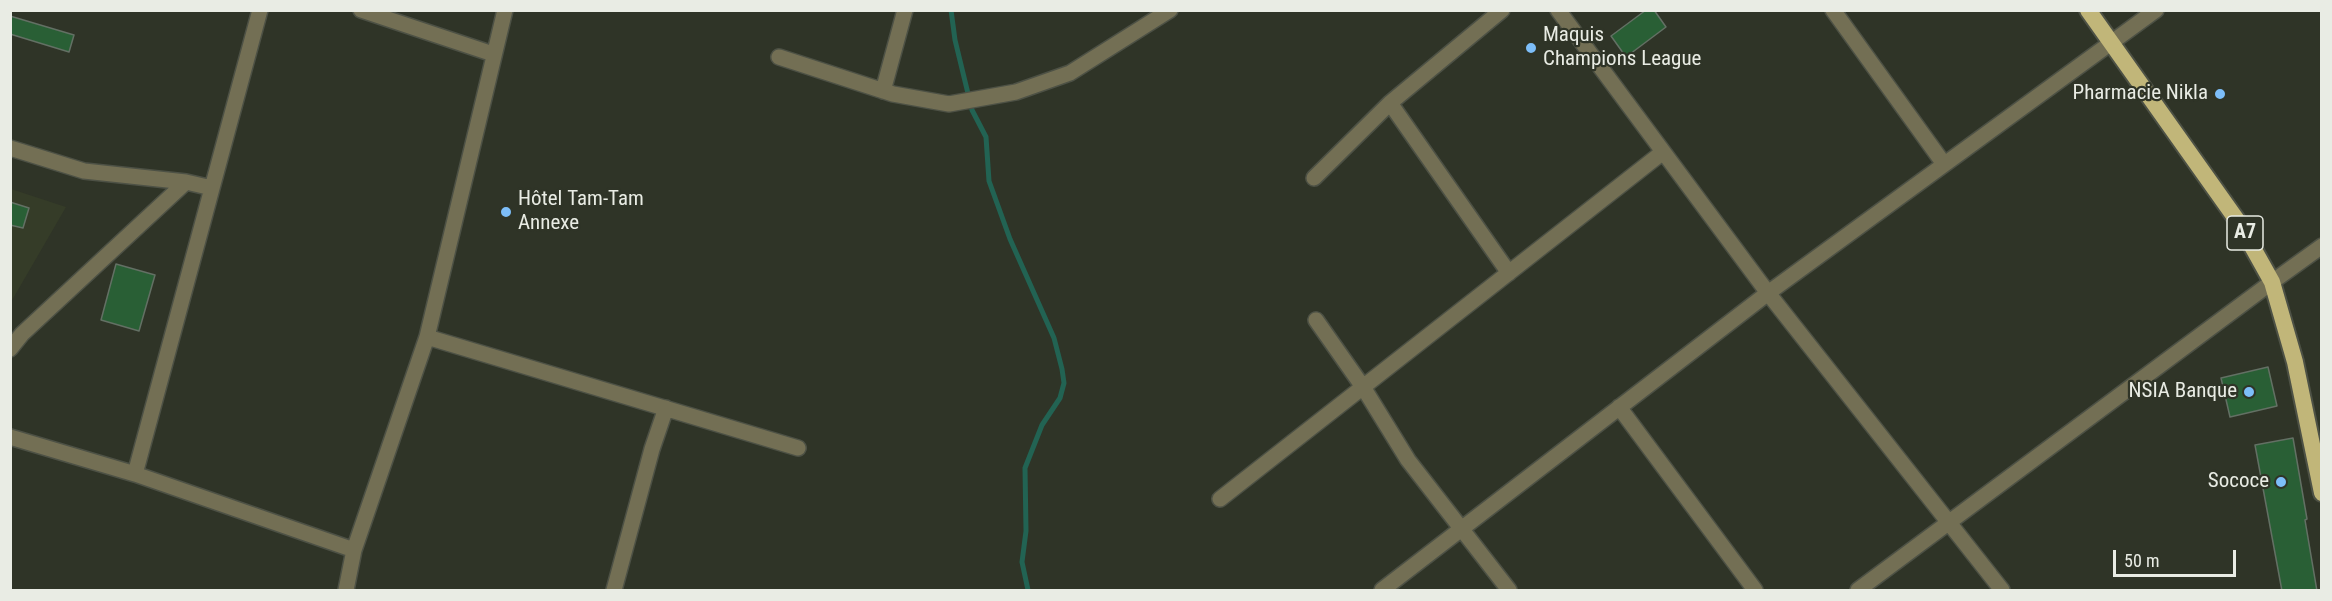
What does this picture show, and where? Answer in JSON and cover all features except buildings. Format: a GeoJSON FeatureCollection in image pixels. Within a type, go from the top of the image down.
{"type":"FeatureCollection","features":[{"type":"Feature","properties":{"kind":"highway","name":"A7"},"geometry":{"type":"LineString","coordinates":[[2088,10],[2239,223],[2272,282],[2295,362],[2322,493]]}},
{"type":"Feature","properties":{"kind":"street"},"geometry":{"type":"LineString","coordinates":[[135,474],[260,10]]}},
{"type":"Feature","properties":{"kind":"street"},"geometry":{"type":"LineString","coordinates":[[361,10],[493,54]]}},
{"type":"Feature","properties":{"kind":"street"},"geometry":{"type":"LineString","coordinates":[[346,591],[354,550],[427,337],[505,10]]}},
{"type":"Feature","properties":{"kind":"street"},"geometry":{"type":"LineString","coordinates":[[883,91],[905,10]]}},
{"type":"Feature","properties":{"kind":"street"},"geometry":{"type":"LineString","coordinates":[[779,57],[883,91],[949,104],[984,100],[1016,92],[1070,73],[1170,10]]}},
{"type":"Feature","properties":{"kind":"street"},"geometry":{"type":"LineString","coordinates":[[1314,178],[1390,103],[1502,10]]}},
{"type":"Feature","properties":{"kind":"street"},"geometry":{"type":"LineString","coordinates":[[1558,10],[1768,293],[2002,591]]}},
{"type":"Feature","properties":{"kind":"street"},"geometry":{"type":"LineString","coordinates":[[1833,10],[1944,164]]}},
{"type":"Feature","properties":{"kind":"street"},"geometry":{"type":"LineString","coordinates":[[1382,591],[1768,293],[2156,10]]}},
{"type":"Feature","properties":{"kind":"street"},"geometry":{"type":"LineString","coordinates":[[1390,103],[1509,273]]}},
{"type":"Feature","properties":{"kind":"street"},"geometry":{"type":"LineString","coordinates":[[10,148],[84,171],[186,182],[212,189]]}},
{"type":"Feature","properties":{"kind":"street"},"geometry":{"type":"LineString","coordinates":[[1220,500],[1663,152]]}},
{"type":"Feature","properties":{"kind":"street"},"geometry":{"type":"LineString","coordinates":[[10,349],[22,334],[186,182]]}},
{"type":"Feature","properties":{"kind":"street"},"geometry":{"type":"LineString","coordinates":[[1858,591],[2322,246]]}},
{"type":"Feature","properties":{"kind":"street"},"geometry":{"type":"LineString","coordinates":[[1316,320],[1363,387],[1408,460],[1509,591]]}},
{"type":"Feature","properties":{"kind":"street"},"geometry":{"type":"LineString","coordinates":[[427,337],[798,448]]}},
{"type":"Feature","properties":{"kind":"street"},"geometry":{"type":"LineString","coordinates":[[1619,407],[1755,591]]}},
{"type":"Feature","properties":{"kind":"street"},"geometry":{"type":"LineString","coordinates":[[614,591],[652,449],[666,408]]}},
{"type":"Feature","properties":{"kind":"street"},"geometry":{"type":"LineString","coordinates":[[10,437],[135,474],[354,550]]}},
{"type":"Feature","properties":{"kind":"shaded area"},"geometry":{"type":"Polygon","coordinates":[[[11,189],[66,207],[11,302],[11,189]]]}},
{"type":"Feature","properties":{"kind":"waterway"},"geometry":{"type":"LineString","coordinates":[[951,10],[955,40],[972,110],[986,137],[989,181],[1010,239],[1054,338],[1064,383],[1060,398],[1042,425],[1025,468],[1026,531],[1022,562],[1028,590]]}},
{"type":"Feature","properties":{"kind":"place","name":"Maquis Champions League"},"geometry":{"type":"Point","coordinates":[1531,48]}},
{"type":"Feature","properties":{"kind":"place","name":"Pharmacie Nikla"},"geometry":{"type":"Point","coordinates":[2220,94]}},
{"type":"Feature","properties":{"kind":"place","name":"Hôtel Tam-Tam Annexe"},"geometry":{"type":"Point","coordinates":[506,212]}},
{"type":"Feature","properties":{"kind":"place","name":"NSIA Banque"},"geometry":{"type":"Point","coordinates":[2249,392]}},
{"type":"Feature","properties":{"kind":"place","name":"Sococe"},"geometry":{"type":"Point","coordinates":[2281,482]}}]}
